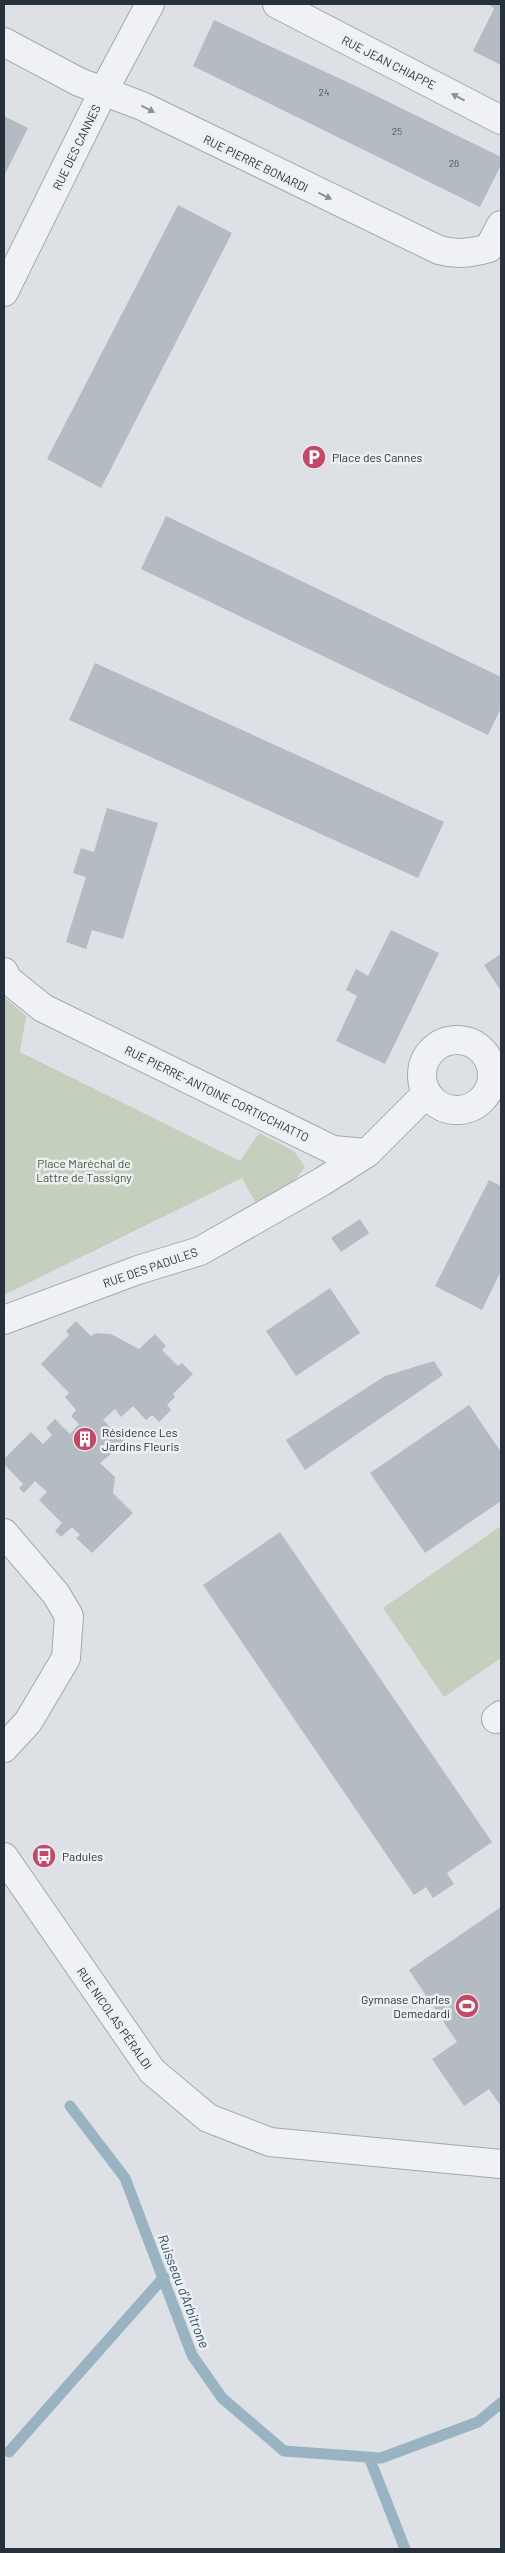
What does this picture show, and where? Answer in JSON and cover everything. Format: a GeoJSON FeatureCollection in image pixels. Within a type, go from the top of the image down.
{"type":"FeatureCollection","features":[{"type":"Feature","properties":{"kind":"street","name":"RUE DES CANNES"},"geometry":{"type":"LineString","coordinates":[[4,292],[103,92],[150,4]]}},
{"type":"Feature","properties":{"kind":"street","name":"RUE JEAN CHIAPPE"},"geometry":{"type":"LineString","coordinates":[[277,4],[501,120]]}},
{"type":"Feature","properties":{"kind":"street","name":"RUE PIERRE BONARDI"},"geometry":{"type":"LineString","coordinates":[[4,42],[79,82],[142,106],[220,146],[439,250],[453,254],[467,254],[489,248],[501,225]]}},
{"type":"Feature","properties":{"kind":"street","name":"RUE PIERRE-ANTOINE CORTICCHIATTO"},"geometry":{"type":"LineString","coordinates":[[4,972],[8,979],[52,1012],[333,1150],[367,1153]]}},
{"type":"Feature","properties":{"kind":"street"},"geometry":{"type":"LineString","coordinates":[[367,1153],[427,1093]]}},
{"type":"Feature","properties":{"kind":"street","name":"RUE DES PADULES"},"geometry":{"type":"LineString","coordinates":[[4,1320],[138,1270],[200,1251],[323,1181],[367,1153]]}},
{"type":"Feature","properties":{"kind":"street"},"geometry":{"type":"LineString","coordinates":[[4,1533],[56,1594],[69,1616],[66,1658],[28,1722],[4,1748]]}},
{"type":"Feature","properties":{"kind":"street","name":"RUE NICOLAS PÉRALDI"},"geometry":{"type":"LineString","coordinates":[[4,1857],[152,2071],[208,2118],[270,2142],[501,2164]]}},
{"type":"Feature","properties":{"kind":"green space","name":"Place Maréchal de Lattre de Tassigny"},"geometry":{"type":"Polygon","coordinates":[[[4,997],[26,1016],[20,1052],[240,1161],[259,1133],[294,1151],[305,1167],[294,1182],[255,1202],[242,1178],[4,1295],[4,997]]]}},
{"type":"Feature","properties":{"kind":"green space"},"geometry":{"type":"Polygon","coordinates":[[[501,1526],[501,1658],[444,1697],[383,1608],[501,1526]]]}},
{"type":"Feature","properties":{"kind":"building"},"geometry":{"type":"Polygon","coordinates":[[[489,4],[501,4],[501,65],[473,51],[494,9],[489,4]]]}},
{"type":"Feature","properties":{"kind":"building"},"geometry":{"type":"Polygon","coordinates":[[[214,20],[360,88],[501,157],[501,165],[480,207],[193,66],[214,20]]]}},
{"type":"Feature","properties":{"kind":"building"},"geometry":{"type":"Polygon","coordinates":[[[4,116],[28,128],[4,176],[4,116]]]}},
{"type":"Feature","properties":{"kind":"building"},"geometry":{"type":"Polygon","coordinates":[[[178,205],[232,233],[101,488],[47,459],[178,205]]]}},
{"type":"Feature","properties":{"kind":"building"},"geometry":{"type":"Polygon","coordinates":[[[166,516],[501,677],[501,708],[488,735],[141,569],[166,516]]]}},
{"type":"Feature","properties":{"kind":"building"},"geometry":{"type":"Polygon","coordinates":[[[95,663],[444,822],[418,878],[69,720],[95,663]]]}},
{"type":"Feature","properties":{"kind":"building"},"geometry":{"type":"Polygon","coordinates":[[[107,808],[158,823],[123,939],[92,930],[86,949],[66,942],[86,877],[73,873],[81,848],[94,852],[107,808]]]}},
{"type":"Feature","properties":{"kind":"building"},"geometry":{"type":"Polygon","coordinates":[[[391,930],[439,953],[385,1064],[336,1041],[357,996],[346,990],[356,969],[368,976],[391,930]]]}},
{"type":"Feature","properties":{"kind":"building"},"geometry":{"type":"Polygon","coordinates":[[[501,954],[501,991],[484,965],[501,954]]]}},
{"type":"Feature","properties":{"kind":"building"},"geometry":{"type":"Polygon","coordinates":[[[489,1180],[501,1186],[501,1271],[482,1310],[435,1286],[489,1180]]]}},
{"type":"Feature","properties":{"kind":"building"},"geometry":{"type":"Polygon","coordinates":[[[360,1219],[369,1233],[341,1252],[331,1238],[360,1219]]]}},
{"type":"Feature","properties":{"kind":"building"},"geometry":{"type":"Polygon","coordinates":[[[330,1288],[360,1333],[296,1376],[266,1331],[330,1288]]]}},
{"type":"Feature","properties":{"kind":"building","name":"Résidence Les Jardins Fleuris"},"geometry":{"type":"Polygon","coordinates":[[[76,1321],[91,1336],[96,1333],[111,1334],[139,1349],[155,1334],[166,1346],[162,1350],[178,1366],[182,1363],[193,1374],[173,1394],[175,1397],[167,1405],[171,1410],[159,1422],[152,1415],[146,1420],[133,1406],[121,1417],[115,1409],[103,1420],[125,1442],[100,1463],[115,1477],[113,1493],[133,1513],[92,1553],[76,1538],[80,1535],[72,1527],[61,1537],[55,1531],[62,1523],[39,1500],[47,1492],[35,1481],[24,1493],[19,1488],[23,1484],[4,1464],[4,1459],[31,1432],[43,1444],[52,1435],[46,1428],[55,1419],[70,1434],[79,1424],[71,1416],[76,1410],[65,1397],[69,1393],[41,1364],[69,1335],[66,1331],[76,1321]]]}},
{"type":"Feature","properties":{"kind":"building"},"geometry":{"type":"Polygon","coordinates":[[[434,1361],[443,1375],[305,1470],[286,1440],[385,1376],[434,1361]]]}},
{"type":"Feature","properties":{"kind":"building"},"geometry":{"type":"Polygon","coordinates":[[[469,1405],[501,1452],[501,1501],[425,1553],[370,1473],[469,1405]]]}},
{"type":"Feature","properties":{"kind":"building"},"geometry":{"type":"Polygon","coordinates":[[[280,1532],[492,1842],[447,1873],[454,1884],[433,1898],[426,1887],[414,1895],[203,1585],[280,1532]]]}},
{"type":"Feature","properties":{"kind":"building","name":"Gymnase Charles Demedardi"},"geometry":{"type":"Polygon","coordinates":[[[501,1907],[501,2106],[489,2089],[464,2106],[432,2059],[457,2042],[409,1970],[501,1907]]]}},
{"type":"Feature","properties":{"kind":"waterway","name":"Ruisseau d'Arbitrone"},"geometry":{"type":"LineString","coordinates":[[70,2106],[125,2178],[192,2355],[222,2398],[284,2451],[381,2458],[478,2422],[501,2403]]}},
{"type":"Feature","properties":{"kind":"waterway"},"geometry":{"type":"LineString","coordinates":[[9,2452],[164,2277]]}},
{"type":"Feature","properties":{"kind":"waterway"},"geometry":{"type":"LineString","coordinates":[[369,2457],[405,2549]]}},
{"type":"Feature","properties":{"kind":"place","name":"Place des Cannes"},"geometry":{"type":"Point","coordinates":[314,457]}},
{"type":"Feature","properties":{"kind":"place","name":"Résidence Les Jardins Fleuris"},"geometry":{"type":"Point","coordinates":[85,1439]}},
{"type":"Feature","properties":{"kind":"place","name":"Padules"},"geometry":{"type":"Point","coordinates":[44,1856]}},
{"type":"Feature","properties":{"kind":"place","name":"Gymnase Charles Demedardi"},"geometry":{"type":"Point","coordinates":[467,2006]}}]}
